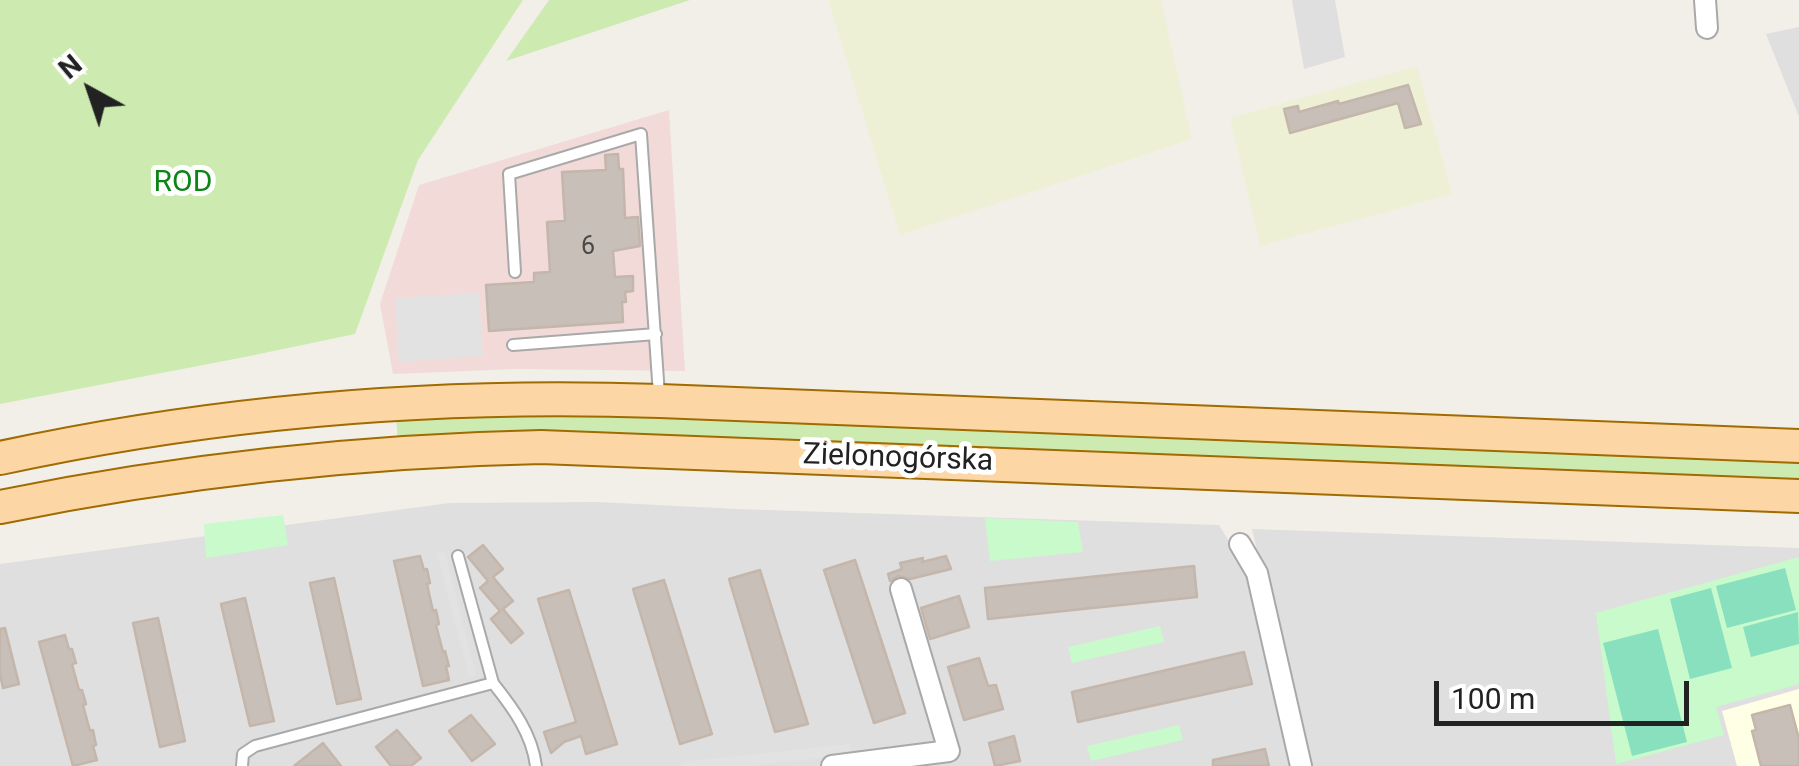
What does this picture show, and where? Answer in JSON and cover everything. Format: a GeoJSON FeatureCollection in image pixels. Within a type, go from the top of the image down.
{"type":"FeatureCollection","features":[{"type":"Feature","properties":{"kind":"main road","name":"Zielonogórska"},"geometry":{"type":"LineString","coordinates":[[0,458],[163,428],[360,406],[502,399],[660,401],[1799,446]]}},
{"type":"Feature","properties":{"kind":"main road","name":"Zielonogórska"},"geometry":{"type":"LineString","coordinates":[[0,508],[118,484],[269,463],[424,450],[541,447],[1799,496]]}},
{"type":"Feature","properties":{"kind":"street"},"geometry":{"type":"LineString","coordinates":[[1705,0],[1708,28]]}},
{"type":"Feature","properties":{"kind":"street"},"geometry":{"type":"LineString","coordinates":[[1240,544],[1257,572],[1302,766]]}},
{"type":"Feature","properties":{"kind":"street"},"geometry":{"type":"LineString","coordinates":[[832,766],[949,752],[902,589]]}},
{"type":"Feature","properties":{"kind":"lane"},"geometry":{"type":"LineString","coordinates":[[514,272],[509,174],[642,134],[660,401]]}},
{"type":"Feature","properties":{"kind":"lane"},"geometry":{"type":"LineString","coordinates":[[513,345],[656,334]]}},
{"type":"Feature","properties":{"kind":"lane"},"geometry":{"type":"LineString","coordinates":[[458,556],[493,683],[518,715],[536,766]]}},
{"type":"Feature","properties":{"kind":"lane"},"geometry":{"type":"LineString","coordinates":[[242,766],[242,754],[255,746],[493,683]]}},
{"type":"Feature","properties":{"kind":"shaded area"},"geometry":{"type":"Polygon","coordinates":[[[828,0],[1161,0],[1192,139],[900,235],[828,0]]]}},
{"type":"Feature","properties":{"kind":"shaded area"},"geometry":{"type":"Polygon","coordinates":[[[1292,0],[1335,0],[1345,57],[1304,69],[1292,0]]]}},
{"type":"Feature","properties":{"kind":"shaded area"},"geometry":{"type":"Polygon","coordinates":[[[1799,27],[1799,117],[1766,34],[1799,27]]]}},
{"type":"Feature","properties":{"kind":"shaded area"},"geometry":{"type":"Polygon","coordinates":[[[1417,66],[1452,194],[1260,246],[1230,118],[1417,66]]]}},
{"type":"Feature","properties":{"kind":"shaded area"},"geometry":{"type":"Polygon","coordinates":[[[669,110],[685,371],[515,369],[393,374],[380,304],[419,185],[669,110]]]}},
{"type":"Feature","properties":{"kind":"shaded area"},"geometry":{"type":"Polygon","coordinates":[[[479,293],[483,356],[399,362],[395,298],[479,293]]]}},
{"type":"Feature","properties":{"kind":"shaded area"},"geometry":{"type":"Polygon","coordinates":[[[599,502],[1219,525],[1251,577],[1292,766],[0,766],[0,564],[449,503],[599,502]]]}},
{"type":"Feature","properties":{"kind":"shaded area"},"geometry":{"type":"Polygon","coordinates":[[[1252,529],[1799,548],[1799,766],[1308,766],[1252,529]]]}},
{"type":"Feature","properties":{"kind":"shaded area"},"geometry":{"type":"Polygon","coordinates":[[[445,552],[476,675],[469,677],[437,554],[445,552]]]}},
{"type":"Feature","properties":{"kind":"shaded area"},"geometry":{"type":"Polygon","coordinates":[[[1799,689],[1799,766],[1737,766],[1722,711],[1799,689]]]}},
{"type":"Feature","properties":{"kind":"shaded area"},"geometry":{"type":"Polygon","coordinates":[[[850,744],[852,755],[748,766],[681,766],[681,762],[850,744]]]}},
{"type":"Feature","properties":{"kind":"green space","name":"ROD"},"geometry":{"type":"Polygon","coordinates":[[[0,0],[523,0],[418,160],[355,334],[0,404],[0,0]]]}},
{"type":"Feature","properties":{"kind":"green space"},"geometry":{"type":"Polygon","coordinates":[[[549,0],[690,0],[506,61],[549,0]]]}},
{"type":"Feature","properties":{"kind":"green space"},"geometry":{"type":"Polygon","coordinates":[[[496,411],[1799,456],[1799,489],[398,444],[396,416],[496,411]]]}},
{"type":"Feature","properties":{"kind":"green space"},"geometry":{"type":"Polygon","coordinates":[[[283,515],[288,545],[206,558],[204,524],[283,515]]]}},
{"type":"Feature","properties":{"kind":"green space"},"geometry":{"type":"Polygon","coordinates":[[[985,518],[1078,522],[1083,552],[990,561],[985,518]]]}},
{"type":"Feature","properties":{"kind":"green space"},"geometry":{"type":"Polygon","coordinates":[[[1799,557],[1799,684],[1716,707],[1724,735],[1616,764],[1596,613],[1799,557]]]}},
{"type":"Feature","properties":{"kind":"green space"},"geometry":{"type":"Polygon","coordinates":[[[1785,568],[1796,610],[1727,628],[1716,586],[1785,568]]]}},
{"type":"Feature","properties":{"kind":"green space"},"geometry":{"type":"Polygon","coordinates":[[[1711,588],[1732,668],[1690,679],[1670,599],[1711,588]]]}},
{"type":"Feature","properties":{"kind":"green space"},"geometry":{"type":"Polygon","coordinates":[[[1798,612],[1799,644],[1751,657],[1743,627],[1798,612]]]}},
{"type":"Feature","properties":{"kind":"green space"},"geometry":{"type":"Polygon","coordinates":[[[1160,626],[1164,642],[1072,663],[1068,647],[1160,626]]]}},
{"type":"Feature","properties":{"kind":"green space"},"geometry":{"type":"Polygon","coordinates":[[[1658,629],[1687,742],[1632,756],[1603,643],[1658,629]]]}},
{"type":"Feature","properties":{"kind":"green space"},"geometry":{"type":"Polygon","coordinates":[[[1179,725],[1183,740],[1091,761],[1087,746],[1179,725]]]}},
{"type":"Feature","properties":{"kind":"building"},"geometry":{"type":"Polygon","coordinates":[[[1408,85],[1421,124],[1405,128],[1398,103],[1290,133],[1284,109],[1298,106],[1299,112],[1408,85]]]}},
{"type":"Feature","properties":{"kind":"building"},"geometry":{"type":"Polygon","coordinates":[[[618,154],[619,169],[623,169],[625,218],[638,217],[640,246],[613,251],[615,277],[633,276],[633,291],[625,292],[626,302],[622,302],[623,322],[489,331],[486,285],[534,282],[534,273],[550,272],[547,222],[565,221],[562,172],[606,170],[605,155],[618,154]]]}},
{"type":"Feature","properties":{"kind":"building"},"geometry":{"type":"Polygon","coordinates":[[[483,545],[503,569],[493,577],[513,601],[503,609],[523,633],[511,643],[491,619],[500,611],[480,588],[488,581],[468,557],[483,545]]]}},
{"type":"Feature","properties":{"kind":"building"},"geometry":{"type":"Polygon","coordinates":[[[420,556],[424,570],[427,569],[427,584],[439,624],[436,625],[449,666],[449,680],[423,686],[394,561],[420,556]]]}},
{"type":"Feature","properties":{"kind":"building"},"geometry":{"type":"Polygon","coordinates":[[[946,556],[951,569],[910,579],[898,576],[890,581],[888,574],[902,569],[900,563],[946,556]]]}},
{"type":"Feature","properties":{"kind":"building"},"geometry":{"type":"Polygon","coordinates":[[[855,560],[905,713],[874,723],[824,570],[855,560]]]}},
{"type":"Feature","properties":{"kind":"building"},"geometry":{"type":"Polygon","coordinates":[[[1194,566],[1197,597],[988,619],[985,588],[1194,566]]]}},
{"type":"Feature","properties":{"kind":"building"},"geometry":{"type":"Polygon","coordinates":[[[760,570],[808,724],[775,732],[729,579],[760,570]]]}},
{"type":"Feature","properties":{"kind":"building"},"geometry":{"type":"Polygon","coordinates":[[[334,578],[361,699],[337,704],[310,583],[334,578]]]}},
{"type":"Feature","properties":{"kind":"building"},"geometry":{"type":"Polygon","coordinates":[[[664,580],[712,734],[680,744],[633,589],[664,580]]]}},
{"type":"Feature","properties":{"kind":"building"},"geometry":{"type":"Polygon","coordinates":[[[569,590],[617,744],[586,754],[581,736],[564,742],[551,753],[544,732],[576,722],[538,599],[569,590]]]}},
{"type":"Feature","properties":{"kind":"building"},"geometry":{"type":"Polygon","coordinates":[[[959,596],[969,627],[930,639],[921,608],[959,596]]]}},
{"type":"Feature","properties":{"kind":"building"},"geometry":{"type":"Polygon","coordinates":[[[245,598],[274,721],[250,726],[221,604],[245,598]]]}},
{"type":"Feature","properties":{"kind":"building"},"geometry":{"type":"Polygon","coordinates":[[[158,618],[185,741],[160,747],[133,623],[158,618]]]}},
{"type":"Feature","properties":{"kind":"building"},"geometry":{"type":"Polygon","coordinates":[[[5,628],[19,684],[3,688],[0,629],[5,628]]]}},
{"type":"Feature","properties":{"kind":"building"},"geometry":{"type":"Polygon","coordinates":[[[65,635],[76,663],[72,664],[86,704],[83,705],[90,731],[93,730],[97,760],[73,766],[39,642],[65,635]]]}},
{"type":"Feature","properties":{"kind":"building"},"geometry":{"type":"Polygon","coordinates":[[[1244,652],[1252,684],[1078,722],[1072,692],[1244,652]]]}},
{"type":"Feature","properties":{"kind":"building"},"geometry":{"type":"Polygon","coordinates":[[[979,658],[988,686],[996,685],[1003,709],[964,720],[948,667],[979,658]]]}},
{"type":"Feature","properties":{"kind":"building"},"geometry":{"type":"Polygon","coordinates":[[[1790,705],[1799,739],[1799,766],[1761,766],[1752,715],[1790,705]]]}},
{"type":"Feature","properties":{"kind":"building"},"geometry":{"type":"Polygon","coordinates":[[[471,715],[495,744],[472,761],[449,731],[471,715]]]}},
{"type":"Feature","properties":{"kind":"building"},"geometry":{"type":"Polygon","coordinates":[[[397,730],[421,758],[411,766],[391,766],[376,747],[397,730]]]}},
{"type":"Feature","properties":{"kind":"building"},"geometry":{"type":"Polygon","coordinates":[[[1014,736],[1020,761],[995,766],[989,743],[1014,736]]]}},
{"type":"Feature","properties":{"kind":"building"},"geometry":{"type":"Polygon","coordinates":[[[323,743],[341,766],[294,766],[323,743]]]}},
{"type":"Feature","properties":{"kind":"building"},"geometry":{"type":"Polygon","coordinates":[[[1265,749],[1269,766],[1213,766],[1213,760],[1265,749]]]}}]}
